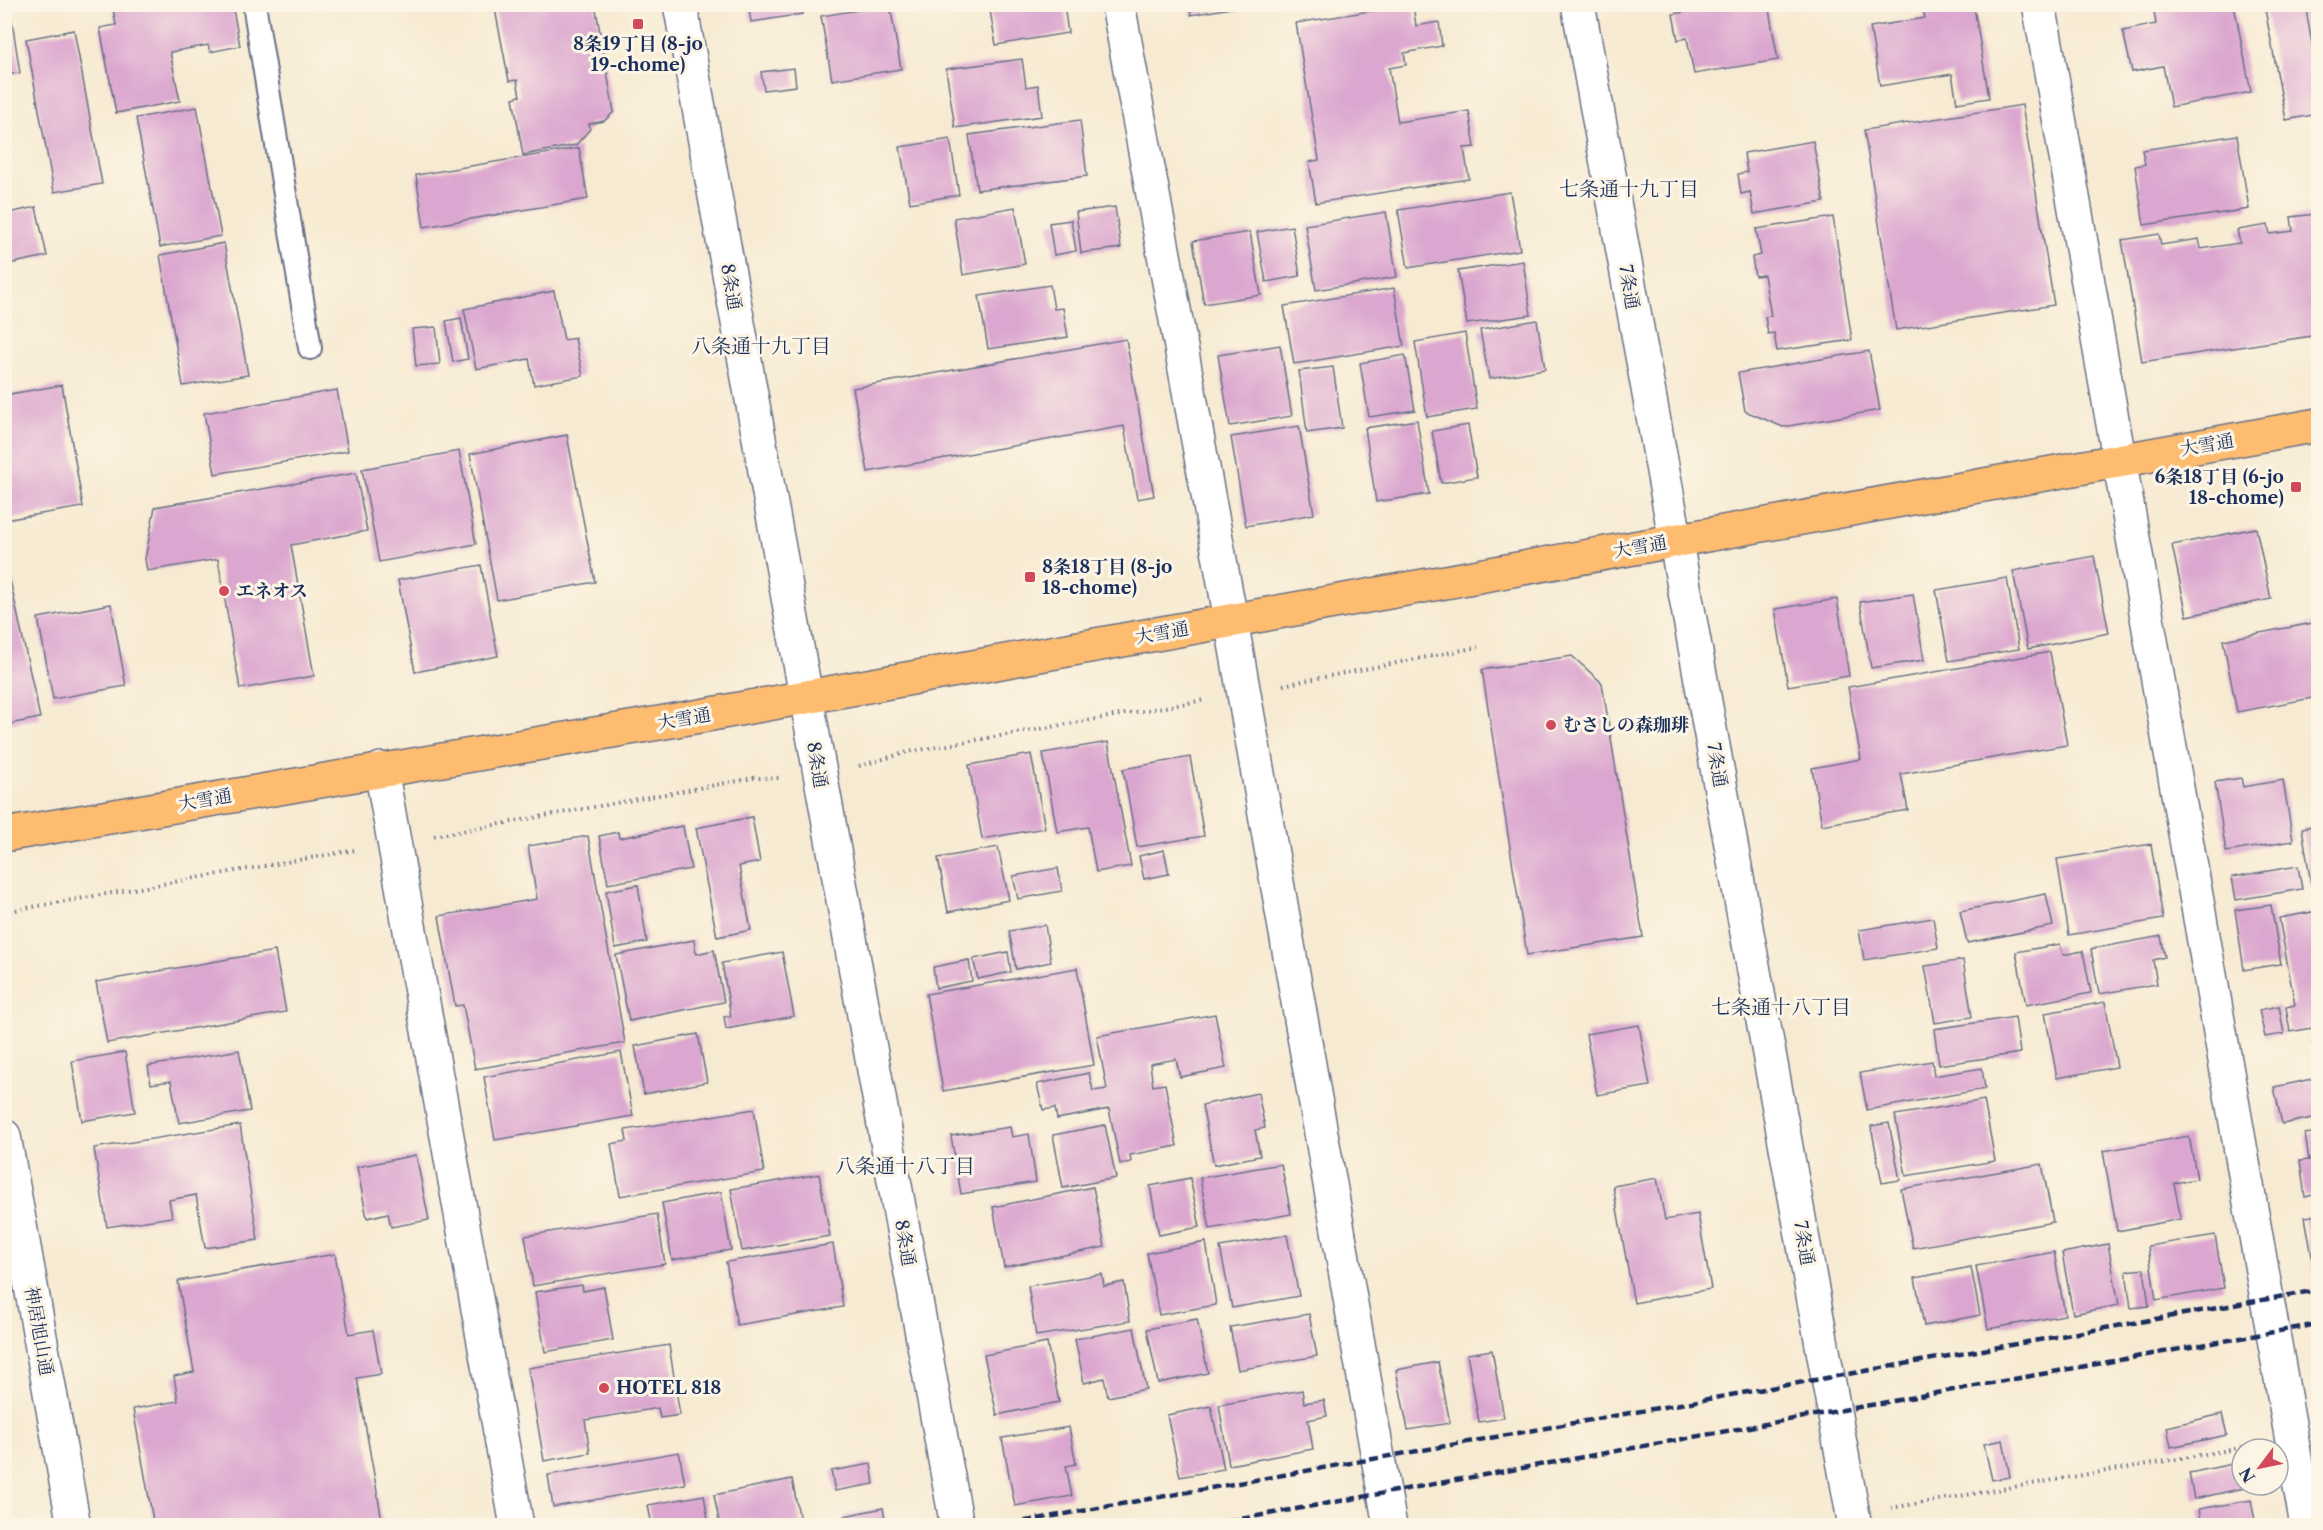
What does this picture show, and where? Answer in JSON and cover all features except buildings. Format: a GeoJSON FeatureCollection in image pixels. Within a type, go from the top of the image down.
{"type":"FeatureCollection","features":[{"type":"Feature","properties":{"kind":"highway","name":"大雪通"},"geometry":{"type":"LineString","coordinates":[[4,835],[806,696],[2319,425]]}},
{"type":"Feature","properties":{"kind":"street","name":"8条通"},"geometry":{"type":"LineString","coordinates":[[680,4],[819,778],[957,1526]]}},
{"type":"Feature","properties":{"kind":"street"},"geometry":{"type":"LineString","coordinates":[[1118,4],[1231,620],[1390,1526]]}},
{"type":"Feature","properties":{"kind":"street","name":"7条通"},"geometry":{"type":"LineString","coordinates":[[1578,4],[1854,1520]]}},
{"type":"Feature","properties":{"kind":"street"},"geometry":{"type":"LineString","coordinates":[[2039,4],[2307,1526]]}},
{"type":"Feature","properties":{"kind":"street"},"geometry":{"type":"LineString","coordinates":[[381,769],[517,1526]]}},
{"type":"Feature","properties":{"kind":"street","name":"神居旭山通"},"geometry":{"type":"LineString","coordinates":[[4,1136],[74,1526]]}},
{"type":"Feature","properties":{"kind":"lane"},"geometry":{"type":"LineString","coordinates":[[254,4],[310,348]]}},
{"type":"Feature","properties":{"kind":"path"},"geometry":{"type":"LineString","coordinates":[[4,912],[754,778],[819,778],[908,752],[1244,693],[1478,646]]}},
{"type":"Feature","properties":{"kind":"path"},"geometry":{"type":"LineString","coordinates":[[1790,1526],[1854,1520],[2292,1439]]}},
{"type":"Feature","properties":{"kind":"railway"},"geometry":{"type":"LineString","coordinates":[[998,1526],[2318,1290]]}},
{"type":"Feature","properties":{"kind":"railway"},"geometry":{"type":"LineString","coordinates":[[1202,1526],[2318,1324]]}},
{"type":"Feature","properties":{"kind":"place","name":"8条19丁目 (8-jo 19-chome)"},"geometry":{"type":"Point","coordinates":[638,24]}},
{"type":"Feature","properties":{"kind":"place","name":"6条18丁目 (6-jo 18-chome)"},"geometry":{"type":"Point","coordinates":[2296,487]}},
{"type":"Feature","properties":{"kind":"place","name":"8条18丁目 (8-jo 18-chome)"},"geometry":{"type":"Point","coordinates":[1030,577]}},
{"type":"Feature","properties":{"kind":"place","name":"エネオス"},"geometry":{"type":"Point","coordinates":[224,591]}},
{"type":"Feature","properties":{"kind":"place","name":"むさしの森珈琲"},"geometry":{"type":"Point","coordinates":[1551,725]}},
{"type":"Feature","properties":{"kind":"place","name":"HOTEL 818"},"geometry":{"type":"Point","coordinates":[604,1388]}},
{"type":"Feature","properties":{"kind":"district","name":"七条通十九丁目"},"geometry":{"type":"Point","coordinates":[1629,189]}},
{"type":"Feature","properties":{"kind":"district","name":"八条通十九丁目"},"geometry":{"type":"Point","coordinates":[761,346]}},
{"type":"Feature","properties":{"kind":"district","name":"七条通十八丁目"},"geometry":{"type":"Point","coordinates":[1781,1007]}},
{"type":"Feature","properties":{"kind":"district","name":"八条通十八丁目"},"geometry":{"type":"Point","coordinates":[905,1166]}}]}
